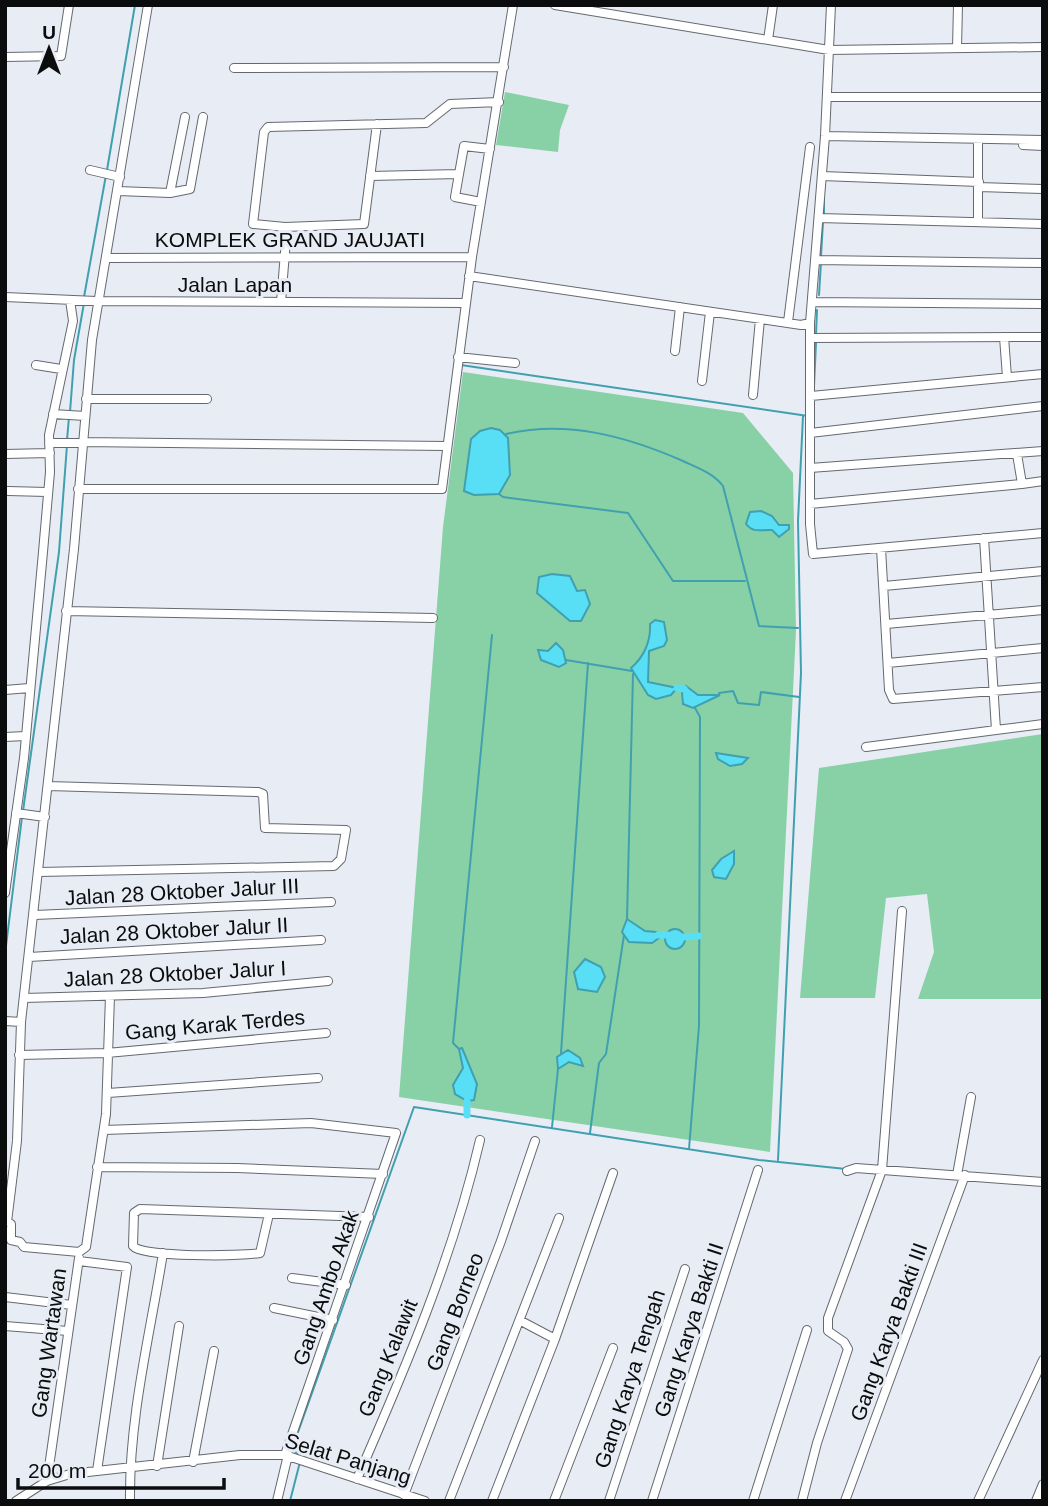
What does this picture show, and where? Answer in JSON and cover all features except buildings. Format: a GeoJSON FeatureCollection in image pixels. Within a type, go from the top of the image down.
{"type":"FeatureCollection","features":[{"type":"Feature","properties":{"kind":"street"},"geometry":{"type":"LineString","coordinates":[[5,57],[61,55],[69,5]]}},
{"type":"Feature","properties":{"kind":"street"},"geometry":{"type":"LineString","coordinates":[[97,1471],[127,1267],[23,1247],[20,1242],[11,1240],[11,1224],[6,1222],[16,1154],[19,1055],[13,1022],[24,998],[35,915],[40,816],[48,786],[98,301],[108,258],[118,191],[116,177],[148,5]]}},
{"type":"Feature","properties":{"kind":"street"},"geometry":{"type":"LineString","coordinates":[[78,489],[440,491],[469,276],[513,5]]}},
{"type":"Feature","properties":{"kind":"street"},"geometry":{"type":"LineString","coordinates":[[555,5],[829,50],[1043,47]]}},
{"type":"Feature","properties":{"kind":"street"},"geometry":{"type":"LineString","coordinates":[[768,40],[773,5]]}},
{"type":"Feature","properties":{"kind":"street"},"geometry":{"type":"LineString","coordinates":[[831,5],[819,218],[821,260],[810,323],[814,338],[810,433],[810,548],[813,554],[1043,533]]}},
{"type":"Feature","properties":{"kind":"street"},"geometry":{"type":"LineString","coordinates":[[957,48],[958,5]]}},
{"type":"Feature","properties":{"kind":"street"},"geometry":{"type":"LineString","coordinates":[[234,68],[505,67]]}},
{"type":"Feature","properties":{"kind":"street"},"geometry":{"type":"LineString","coordinates":[[827,97],[1043,97]]}},
{"type":"Feature","properties":{"kind":"street"},"geometry":{"type":"LineString","coordinates":[[377,124],[366,220],[360,226],[285,227],[252,222],[265,129],[308,124],[426,123],[450,104],[499,102]]}},
{"type":"Feature","properties":{"kind":"street"},"geometry":{"type":"LineString","coordinates":[[170,193],[185,117]]}},
{"type":"Feature","properties":{"kind":"street"},"geometry":{"type":"LineString","coordinates":[[118,191],[170,193],[190,189],[193,185],[203,117]]}},
{"type":"Feature","properties":{"kind":"street"},"geometry":{"type":"LineString","coordinates":[[825,136],[1043,140]]}},
{"type":"Feature","properties":{"kind":"street"},"geometry":{"type":"LineString","coordinates":[[978,140],[1043,146]]}},
{"type":"Feature","properties":{"kind":"street"},"geometry":{"type":"LineString","coordinates":[[978,140],[978,221]]}},
{"type":"Feature","properties":{"kind":"street"},"geometry":{"type":"LineString","coordinates":[[481,202],[455,197],[464,146],[490,149]]}},
{"type":"Feature","properties":{"kind":"street"},"geometry":{"type":"LineString","coordinates":[[788,322],[810,147]]}},
{"type":"Feature","properties":{"kind":"street"},"geometry":{"type":"LineString","coordinates":[[94,171],[116,177]]}},
{"type":"Feature","properties":{"kind":"street"},"geometry":{"type":"LineString","coordinates":[[370,176],[459,174]]}},
{"type":"Feature","properties":{"kind":"street"},"geometry":{"type":"LineString","coordinates":[[822,176],[1043,189]]}},
{"type":"Feature","properties":{"kind":"street"},"geometry":{"type":"LineString","coordinates":[[819,218],[1043,224]]}},
{"type":"Feature","properties":{"kind":"street"},"geometry":{"type":"LineString","coordinates":[[281,302],[286,240]]}},
{"type":"Feature","properties":{"kind":"street","name":"KOMPLEK GRAND JAUJATI"},"geometry":{"type":"LineString","coordinates":[[108,258],[472,257]]}},
{"type":"Feature","properties":{"kind":"street"},"geometry":{"type":"LineString","coordinates":[[821,260],[1043,263]]}},
{"type":"Feature","properties":{"kind":"street"},"geometry":{"type":"LineString","coordinates":[[469,276],[760,319],[810,323]]}},
{"type":"Feature","properties":{"kind":"street","name":"Jalan Lapan"},"geometry":{"type":"LineString","coordinates":[[5,297],[98,301],[465,303]]}},
{"type":"Feature","properties":{"kind":"street"},"geometry":{"type":"LineString","coordinates":[[5,893],[18,816],[50,453],[61,369],[73,321],[73,300]]}},
{"type":"Feature","properties":{"kind":"street"},"geometry":{"type":"LineString","coordinates":[[813,302],[1043,304]]}},
{"type":"Feature","properties":{"kind":"street"},"geometry":{"type":"LineString","coordinates":[[675,351],[680,307]]}},
{"type":"Feature","properties":{"kind":"street"},"geometry":{"type":"LineString","coordinates":[[702,381],[710,312]]}},
{"type":"Feature","properties":{"kind":"street"},"geometry":{"type":"LineString","coordinates":[[753,395],[760,319]]}},
{"type":"Feature","properties":{"kind":"street"},"geometry":{"type":"LineString","coordinates":[[1004,337],[1007,377]]}},
{"type":"Feature","properties":{"kind":"street"},"geometry":{"type":"LineString","coordinates":[[814,338],[1043,337]]}},
{"type":"Feature","properties":{"kind":"street"},"geometry":{"type":"LineString","coordinates":[[458,357],[515,363]]}},
{"type":"Feature","properties":{"kind":"street"},"geometry":{"type":"LineString","coordinates":[[36,365],[61,369]]}},
{"type":"Feature","properties":{"kind":"street"},"geometry":{"type":"LineString","coordinates":[[811,396],[1043,374]]}},
{"type":"Feature","properties":{"kind":"street"},"geometry":{"type":"LineString","coordinates":[[86,399],[207,399]]}},
{"type":"Feature","properties":{"kind":"street"},"geometry":{"type":"LineString","coordinates":[[810,433],[1043,406]]}},
{"type":"Feature","properties":{"kind":"street"},"geometry":{"type":"LineString","coordinates":[[55,414],[85,416]]}},
{"type":"Feature","properties":{"kind":"street"},"geometry":{"type":"LineString","coordinates":[[52,443],[447,446]]}},
{"type":"Feature","properties":{"kind":"street"},"geometry":{"type":"LineString","coordinates":[[810,468],[1043,451]]}},
{"type":"Feature","properties":{"kind":"street"},"geometry":{"type":"LineString","coordinates":[[5,454],[50,453]]}},
{"type":"Feature","properties":{"kind":"street"},"geometry":{"type":"LineString","coordinates":[[1017,454],[1022,484]]}},
{"type":"Feature","properties":{"kind":"street"},"geometry":{"type":"LineString","coordinates":[[810,505],[1043,481]]}},
{"type":"Feature","properties":{"kind":"street"},"geometry":{"type":"LineString","coordinates":[[8,491],[47,492]]}},
{"type":"Feature","properties":{"kind":"street"},"geometry":{"type":"LineString","coordinates":[[984,538],[996,730]]}},
{"type":"Feature","properties":{"kind":"street"},"geometry":{"type":"LineString","coordinates":[[881,548],[890,696],[893,699],[1043,687]]}},
{"type":"Feature","properties":{"kind":"street"},"geometry":{"type":"LineString","coordinates":[[884,586],[1043,571]]}},
{"type":"Feature","properties":{"kind":"street"},"geometry":{"type":"LineString","coordinates":[[886,624],[1043,610]]}},
{"type":"Feature","properties":{"kind":"street"},"geometry":{"type":"LineString","coordinates":[[66,611],[433,618]]}},
{"type":"Feature","properties":{"kind":"street"},"geometry":{"type":"LineString","coordinates":[[888,663],[1043,648]]}},
{"type":"Feature","properties":{"kind":"street"},"geometry":{"type":"LineString","coordinates":[[5,690],[29,688]]}},
{"type":"Feature","properties":{"kind":"street"},"geometry":{"type":"LineString","coordinates":[[866,747],[1043,724]]}},
{"type":"Feature","properties":{"kind":"street"},"geometry":{"type":"LineString","coordinates":[[5,737],[26,736]]}},
{"type":"Feature","properties":{"kind":"street"},"geometry":{"type":"LineString","coordinates":[[39,872],[334,866],[341,859],[346,830],[265,828],[263,794],[258,792],[48,786]]}},
{"type":"Feature","properties":{"kind":"street"},"geometry":{"type":"LineString","coordinates":[[5,820],[18,816],[40,816]]}},
{"type":"Feature","properties":{"kind":"street","name":"Jalan 28 Oktober Jalur III"},"geometry":{"type":"LineString","coordinates":[[35,915],[331,902]]}},
{"type":"Feature","properties":{"kind":"street"},"geometry":{"type":"LineString","coordinates":[[802,1501],[817,1443],[848,1349],[844,1342],[831,1334],[828,1318],[882,1170],[902,911]]}},
{"type":"Feature","properties":{"kind":"street","name":"Jalan 28 Oktober Jalur II"},"geometry":{"type":"LineString","coordinates":[[29,957],[321,940]]}},
{"type":"Feature","properties":{"kind":"street","name":"Jalan 28 Oktober Jalur I"},"geometry":{"type":"LineString","coordinates":[[24,998],[202,993],[328,981]]}},
{"type":"Feature","properties":{"kind":"street","name":"Gang Wartawan"},"geometry":{"type":"LineString","coordinates":[[47,1481],[79,1256],[86,1247],[104,1130],[108,1093],[110,996]]}},
{"type":"Feature","properties":{"kind":"street","name":"Gang Karak Terdes"},"geometry":{"type":"LineString","coordinates":[[19,1055],[107,1053],[326,1033]]}},
{"type":"Feature","properties":{"kind":"street"},"geometry":{"type":"LineString","coordinates":[[108,1093],[318,1078]]}},
{"type":"Feature","properties":{"kind":"street","name":"Gang Karya Bakti III"},"geometry":{"type":"LineString","coordinates":[[845,1501],[962,1177],[971,1097]]}},
{"type":"Feature","properties":{"kind":"street","name":"Gang Ambo Akak"},"geometry":{"type":"LineString","coordinates":[[104,1130],[284,1123],[352,1126],[395,1132],[396,1138],[333,1320],[294,1457],[276,1501]]}},
{"type":"Feature","properties":{"kind":"street","name":"Gang Kalawit"},"geometry":{"type":"LineString","coordinates":[[357,1479],[449,1250],[465,1203],[480,1140]]}},
{"type":"Feature","properties":{"kind":"street","name":"Gang Borneo"},"geometry":{"type":"LineString","coordinates":[[400,1496],[501,1241],[535,1141]]}},
{"type":"Feature","properties":{"kind":"street"},"geometry":{"type":"LineString","coordinates":[[97,1167],[225,1167],[383,1174]]}},
{"type":"Feature","properties":{"kind":"street"},"geometry":{"type":"LineString","coordinates":[[847,1171],[854,1167],[1043,1182]]}},
{"type":"Feature","properties":{"kind":"street","name":"Gang Karya Bakti II"},"geometry":{"type":"LineString","coordinates":[[652,1501],[758,1170]]}},
{"type":"Feature","properties":{"kind":"street"},"geometry":{"type":"LineString","coordinates":[[492,1501],[555,1339],[613,1173]]}},
{"type":"Feature","properties":{"kind":"street"},"geometry":{"type":"LineString","coordinates":[[269,1214],[260,1253],[163,1253],[134,1249],[137,1210],[369,1217]]}},
{"type":"Feature","properties":{"kind":"street"},"geometry":{"type":"LineString","coordinates":[[449,1501],[559,1218]]}},
{"type":"Feature","properties":{"kind":"street"},"geometry":{"type":"LineString","coordinates":[[130,1501],[130,1469],[142,1371],[163,1253]]}},
{"type":"Feature","properties":{"kind":"street","name":"Gang Karya Tengah"},"geometry":{"type":"LineString","coordinates":[[609,1501],[685,1269]]}},
{"type":"Feature","properties":{"kind":"street"},"geometry":{"type":"LineString","coordinates":[[292,1278],[346,1285]]}},
{"type":"Feature","properties":{"kind":"street"},"geometry":{"type":"LineString","coordinates":[[5,1297],[72,1305]]}},
{"type":"Feature","properties":{"kind":"street"},"geometry":{"type":"LineString","coordinates":[[274,1308],[333,1320]]}},
{"type":"Feature","properties":{"kind":"street"},"geometry":{"type":"LineString","coordinates":[[521,1321],[555,1339]]}},
{"type":"Feature","properties":{"kind":"street"},"geometry":{"type":"LineString","coordinates":[[5,1326],[68,1331]]}},
{"type":"Feature","properties":{"kind":"street"},"geometry":{"type":"LineString","coordinates":[[157,1466],[179,1326]]}},
{"type":"Feature","properties":{"kind":"street"},"geometry":{"type":"LineString","coordinates":[[753,1501],[807,1329]]}},
{"type":"Feature","properties":{"kind":"street"},"geometry":{"type":"LineString","coordinates":[[554,1501],[613,1348]]}},
{"type":"Feature","properties":{"kind":"street"},"geometry":{"type":"LineString","coordinates":[[193,1462],[214,1351]]}},
{"type":"Feature","properties":{"kind":"street"},"geometry":{"type":"LineString","coordinates":[[978,1501],[1043,1360]]}},
{"type":"Feature","properties":{"kind":"street","name":"Selat Panjang"},"geometry":{"type":"LineString","coordinates":[[16,1501],[47,1481],[70,1474],[240,1455],[294,1457],[400,1496],[425,1501]]}},
{"type":"Feature","properties":{"kind":"street"},"geometry":{"type":"LineString","coordinates":[[1035,1501],[1043,1484]]}},
{"type":"Feature","properties":{"kind":"green space"},"geometry":{"type":"Polygon","coordinates":[[[505,92],[569,105],[560,130],[558,152],[496,145],[505,92]]]}},
{"type":"Feature","properties":{"kind":"green space"},"geometry":{"type":"Polygon","coordinates":[[[463,372],[743,413],[793,473],[796,631],[770,1152],[399,1097],[443,527],[463,372]]]}},
{"type":"Feature","properties":{"kind":"green space"},"geometry":{"type":"Polygon","coordinates":[[[1043,734],[1043,999],[918,999],[934,952],[927,894],[886,898],[875,998],[800,998],[819,768],[1043,734]]]}},
{"type":"Feature","properties":{"kind":"water"},"geometry":{"type":"Polygon","coordinates":[[[491,428],[500,430],[508,438],[510,475],[499,494],[474,495],[464,491],[471,439],[480,431],[491,428]]]}},
{"type":"Feature","properties":{"kind":"water"},"geometry":{"type":"Polygon","coordinates":[[[761,511],[772,516],[779,525],[789,525],[789,529],[779,537],[772,530],[755,530],[749,527],[746,524],[750,512],[761,511]]]}},
{"type":"Feature","properties":{"kind":"water"},"geometry":{"type":"Polygon","coordinates":[[[552,574],[570,576],[577,591],[585,590],[590,604],[581,621],[570,621],[537,593],[539,577],[552,574]]]}},
{"type":"Feature","properties":{"kind":"water"},"geometry":{"type":"Polygon","coordinates":[[[655,620],[664,622],[667,640],[664,646],[649,651],[648,682],[677,688],[671,695],[656,699],[648,695],[631,668],[646,648],[650,624],[655,620]]]}},
{"type":"Feature","properties":{"kind":"water"},"geometry":{"type":"Polygon","coordinates":[[[556,643],[563,650],[566,663],[559,667],[541,660],[538,650],[548,651],[556,643]]]}},
{"type":"Feature","properties":{"kind":"water"},"geometry":{"type":"Polygon","coordinates":[[[686,686],[698,695],[720,695],[693,708],[683,704],[682,693],[686,686]]]}},
{"type":"Feature","properties":{"kind":"water"},"geometry":{"type":"Polygon","coordinates":[[[716,753],[748,758],[742,764],[730,766],[718,759],[716,753]]]}},
{"type":"Feature","properties":{"kind":"water"},"geometry":{"type":"Polygon","coordinates":[[[734,851],[734,864],[726,879],[714,877],[712,870],[721,859],[734,851]]]}},
{"type":"Feature","properties":{"kind":"water"},"geometry":{"type":"Polygon","coordinates":[[[627,919],[645,931],[656,932],[659,938],[652,943],[629,942],[622,932],[627,919]]]}},
{"type":"Feature","properties":{"kind":"water"},"geometry":{"type":"Polygon","coordinates":[[[675,929],[682,932],[685,939],[682,946],[675,949],[668,946],[665,939],[668,932],[675,929]]]}},
{"type":"Feature","properties":{"kind":"water"},"geometry":{"type":"Polygon","coordinates":[[[585,959],[601,967],[605,977],[597,992],[578,989],[574,972],[585,959]]]}},
{"type":"Feature","properties":{"kind":"water"},"geometry":{"type":"Polygon","coordinates":[[[462,1048],[477,1084],[474,1100],[467,1101],[455,1094],[453,1085],[463,1068],[459,1049],[462,1048]]]}},
{"type":"Feature","properties":{"kind":"water"},"geometry":{"type":"Polygon","coordinates":[[[568,1050],[580,1058],[583,1066],[569,1062],[558,1069],[557,1057],[568,1050]]]}},
{"type":"Feature","properties":{"kind":"waterway"},"geometry":{"type":"LineString","coordinates":[[107,170],[135,5]]}},
{"type":"Feature","properties":{"kind":"waterway"},"geometry":{"type":"LineString","coordinates":[[84,297],[106,175]]}},
{"type":"Feature","properties":{"kind":"waterway"},"geometry":{"type":"LineString","coordinates":[[824,192],[824,214]]}},
{"type":"Feature","properties":{"kind":"waterway"},"geometry":{"type":"LineString","coordinates":[[821,256],[823,222]]}},
{"type":"Feature","properties":{"kind":"waterway"},"geometry":{"type":"LineString","coordinates":[[819,295],[821,262]]}},
{"type":"Feature","properties":{"kind":"waterway"},"geometry":{"type":"LineString","coordinates":[[70,412],[74,360],[84,303]]}},
{"type":"Feature","properties":{"kind":"waterway"},"geometry":{"type":"LineString","coordinates":[[816,334],[817,310]]}},
{"type":"Feature","properties":{"kind":"waterway"},"geometry":{"type":"LineString","coordinates":[[814,386],[816,343]]}},
{"type":"Feature","properties":{"kind":"waterway"},"geometry":{"type":"LineString","coordinates":[[461,365],[808,416]]}},
{"type":"Feature","properties":{"kind":"waterway"},"geometry":{"type":"LineString","coordinates":[[778,1160],[801,673],[798,521],[803,416]]}},
{"type":"Feature","properties":{"kind":"waterway"},"geometry":{"type":"LineString","coordinates":[[67,440],[69,417]]}},
{"type":"Feature","properties":{"kind":"waterway"},"geometry":{"type":"LineString","coordinates":[[506,434],[551,429],[596,433],[640,444],[710,474],[723,486],[759,626],[798,628]]}},
{"type":"Feature","properties":{"kind":"waterway"},"geometry":{"type":"LineString","coordinates":[[23,811],[59,552],[67,445]]}},
{"type":"Feature","properties":{"kind":"waterway"},"geometry":{"type":"LineString","coordinates":[[499,494],[503,497],[628,513],[673,581],[745,581]]}},
{"type":"Feature","properties":{"kind":"waterway"},"geometry":{"type":"LineString","coordinates":[[459,1049],[453,1043],[492,635]]}},
{"type":"Feature","properties":{"kind":"waterway"},"geometry":{"type":"LineString","coordinates":[[566,660],[632,671]]}},
{"type":"Feature","properties":{"kind":"waterway"},"geometry":{"type":"LineString","coordinates":[[561,1053],[588,663]]}},
{"type":"Feature","properties":{"kind":"waterway"},"geometry":{"type":"LineString","coordinates":[[627,919],[633,674]]}},
{"type":"Feature","properties":{"kind":"waterway"},"geometry":{"type":"LineString","coordinates":[[677,688],[684,689]]}},
{"type":"Feature","properties":{"kind":"waterway"},"geometry":{"type":"LineString","coordinates":[[719,693],[733,691],[738,703],[759,705],[761,692],[799,697]]}},
{"type":"Feature","properties":{"kind":"waterway"},"geometry":{"type":"LineString","coordinates":[[689,1149],[699,1026],[700,717],[695,708]]}},
{"type":"Feature","properties":{"kind":"waterway"},"geometry":{"type":"LineString","coordinates":[[5,954],[22,817]]}},
{"type":"Feature","properties":{"kind":"waterway"},"geometry":{"type":"LineString","coordinates":[[590,1133],[599,1063],[606,1054],[624,935]]}},
{"type":"Feature","properties":{"kind":"waterway"},"geometry":{"type":"LineString","coordinates":[[658,935],[668,935]]}},
{"type":"Feature","properties":{"kind":"waterway"},"geometry":{"type":"LineString","coordinates":[[683,937],[699,936]]}},
{"type":"Feature","properties":{"kind":"waterway"},"geometry":{"type":"LineString","coordinates":[[552,1127],[558,1069]]}},
{"type":"Feature","properties":{"kind":"waterway"},"geometry":{"type":"LineString","coordinates":[[467,1101],[467,1115]]}},
{"type":"Feature","properties":{"kind":"waterway"},"geometry":{"type":"LineString","coordinates":[[302,1457],[292,1449],[414,1107],[759,1160],[846,1169]]}},
{"type":"Feature","properties":{"kind":"waterway"},"geometry":{"type":"LineString","coordinates":[[290,1501],[300,1462]]}}]}
